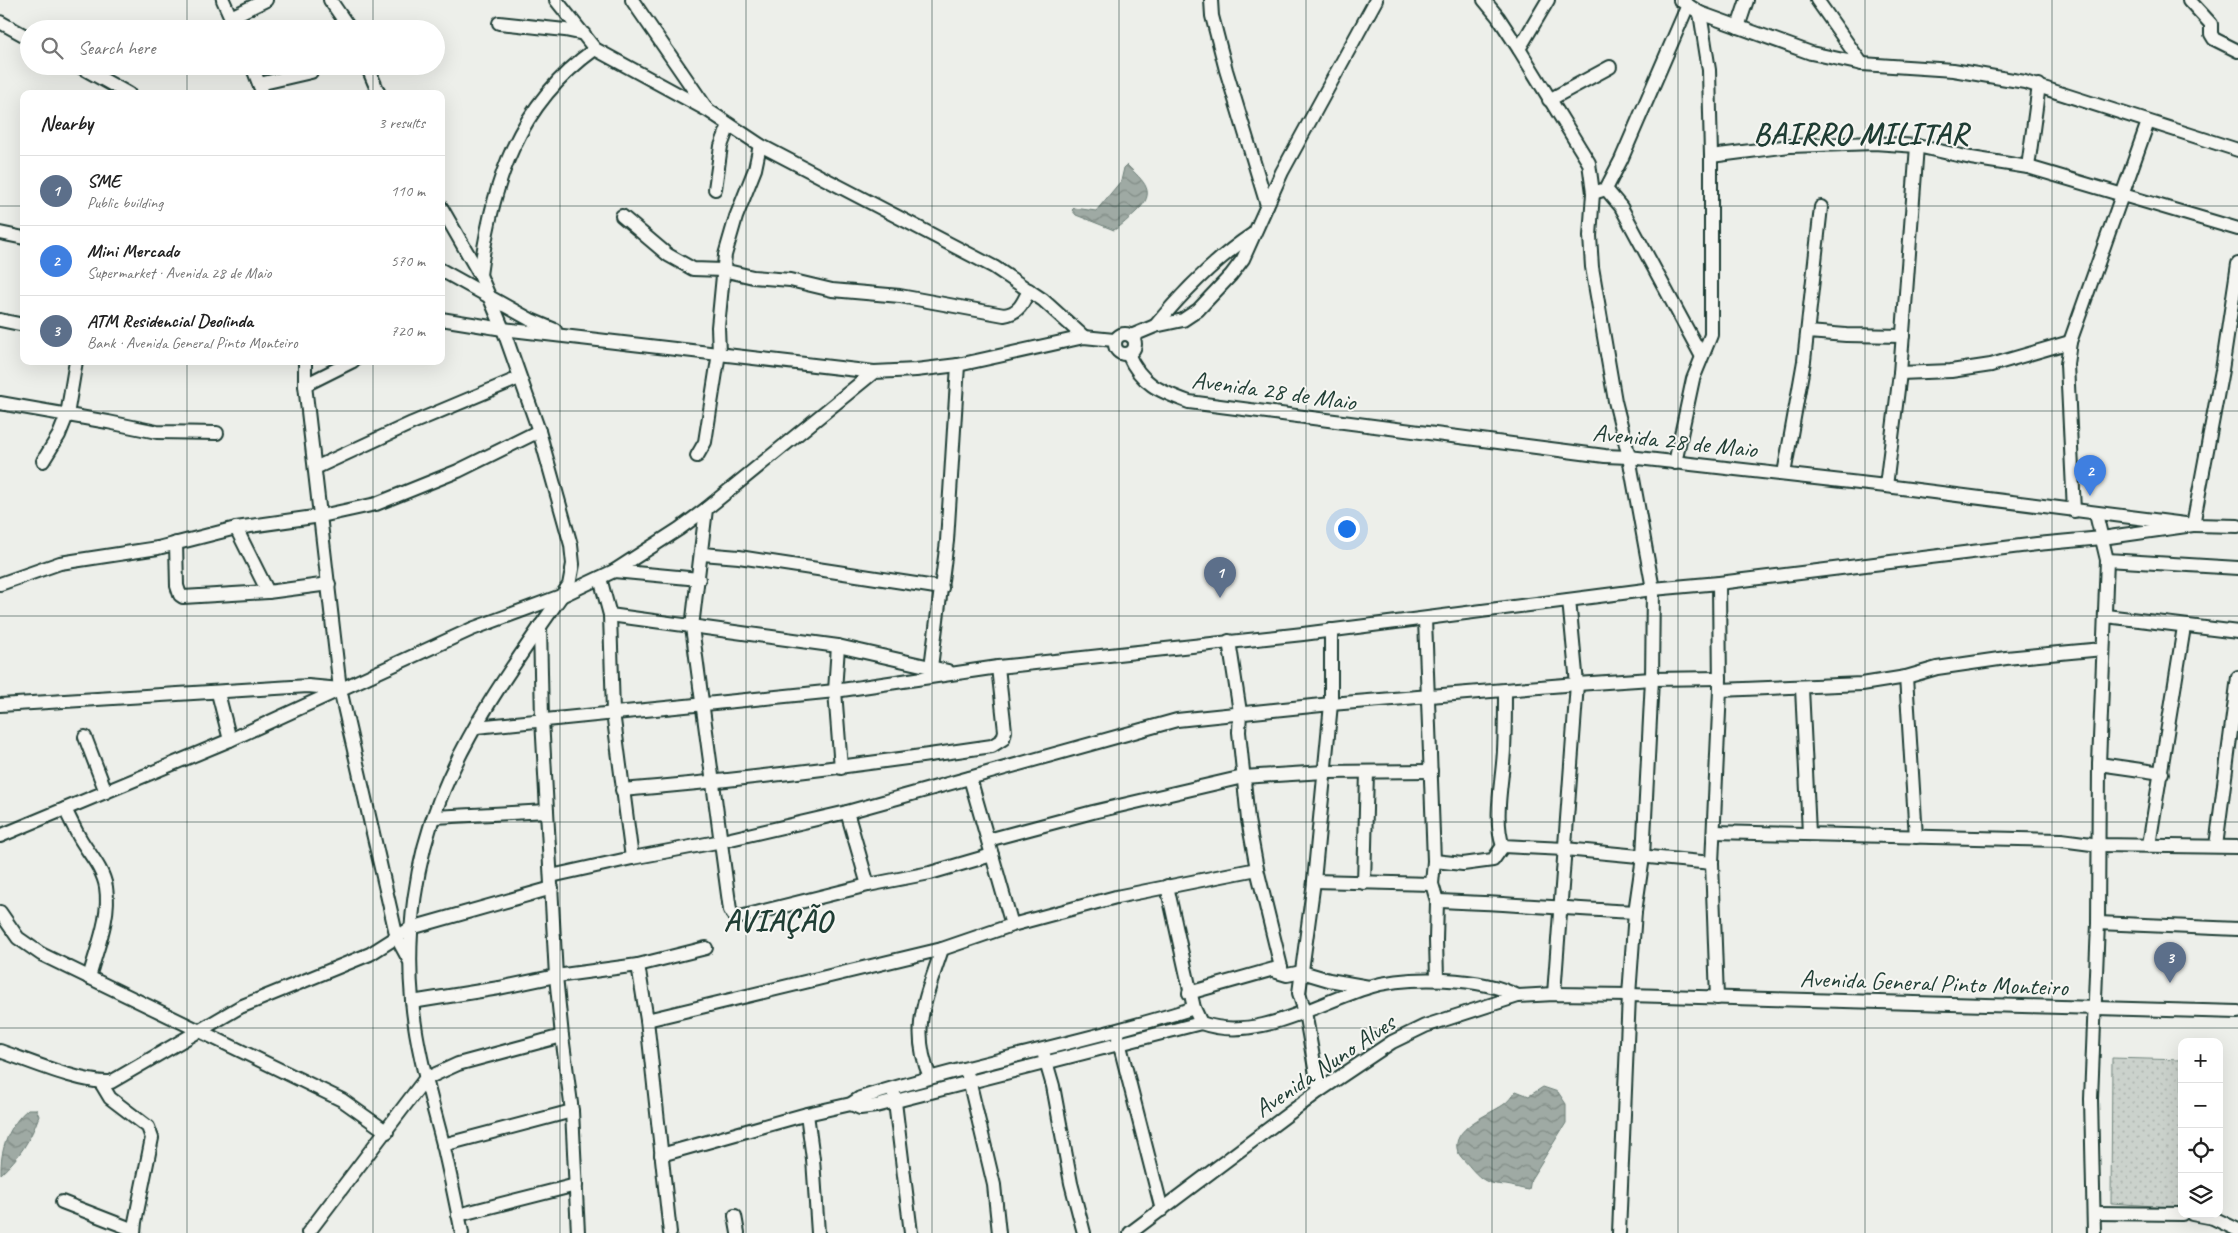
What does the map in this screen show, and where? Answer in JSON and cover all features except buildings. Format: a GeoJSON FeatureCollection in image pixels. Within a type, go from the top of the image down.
{"type":"FeatureCollection","features":[{"type":"Feature","properties":{"kind":"street"},"geometry":{"type":"LineString","coordinates":[[223,0],[232,20]]}},
{"type":"Feature","properties":{"kind":"street"},"geometry":{"type":"LineString","coordinates":[[231,17],[266,0]]}},
{"type":"Feature","properties":{"kind":"street"},"geometry":{"type":"LineString","coordinates":[[330,0],[344,20]]}},
{"type":"Feature","properties":{"kind":"street"},"geometry":{"type":"LineString","coordinates":[[556,0],[594,49],[708,111],[760,145],[962,248],[1029,290],[1084,336]]}},
{"type":"Feature","properties":{"kind":"street"},"geometry":{"type":"LineString","coordinates":[[1211,0],[1212,16],[1226,70],[1267,205]]}},
{"type":"Feature","properties":{"kind":"street"},"geometry":{"type":"LineString","coordinates":[[445,320],[503,329],[564,334],[874,372],[958,365],[1084,336],[1114,340],[1122,334],[1131,336],[1155,326],[1183,320],[1198,310],[1231,276],[1243,259],[1303,132],[1376,0]]}},
{"type":"Feature","properties":{"kind":"street"},"geometry":{"type":"LineString","coordinates":[[1484,0],[1498,17],[1519,49],[1589,163],[1593,194],[1590,236],[1592,267],[1615,401],[1629,457],[1653,589],[1652,679],[1643,857],[1635,912],[1629,995],[1620,1233]]}},
{"type":"Feature","properties":{"kind":"street"},"geometry":{"type":"LineString","coordinates":[[1519,49],[1548,0]]}},
{"type":"Feature","properties":{"kind":"street"},"geometry":{"type":"LineString","coordinates":[[1738,27],[1747,0]]}},
{"type":"Feature","properties":{"kind":"street"},"geometry":{"type":"LineString","coordinates":[[1817,0],[1862,64]]}},
{"type":"Feature","properties":{"kind":"street"},"geometry":{"type":"LineString","coordinates":[[2189,0],[2211,24],[2211,34],[2214,39],[2238,51]]}},
{"type":"Feature","properties":{"kind":"street"},"geometry":{"type":"LineString","coordinates":[[633,1],[708,111]]}},
{"type":"Feature","properties":{"kind":"street"},"geometry":{"type":"LineString","coordinates":[[1593,194],[1606,189],[1684,2],[1700,13],[1811,53],[1862,64],[1953,70],[2039,85],[2238,150]]}},
{"type":"Feature","properties":{"kind":"street"},"geometry":{"type":"LineString","coordinates":[[1675,463],[1690,394],[1701,355],[1711,335],[1709,70],[1700,13]]}},
{"type":"Feature","properties":{"kind":"street"},"geometry":{"type":"LineString","coordinates":[[0,22],[20,33]]}},
{"type":"Feature","properties":{"kind":"street"},"geometry":{"type":"LineString","coordinates":[[499,23],[565,30],[584,34]]}},
{"type":"Feature","properties":{"kind":"street"},"geometry":{"type":"LineString","coordinates":[[480,275],[490,220],[503,172],[514,142],[545,93],[577,61],[594,49]]}},
{"type":"Feature","properties":{"kind":"street"},"geometry":{"type":"LineString","coordinates":[[1549,100],[1610,67]]}},
{"type":"Feature","properties":{"kind":"street"},"geometry":{"type":"LineString","coordinates":[[95,75],[121,90]]}},
{"type":"Feature","properties":{"kind":"street"},"geometry":{"type":"LineString","coordinates":[[256,75],[261,89],[302,75]]}},
{"type":"Feature","properties":{"kind":"street"},"geometry":{"type":"LineString","coordinates":[[371,75],[377,90]]}},
{"type":"Feature","properties":{"kind":"street"},"geometry":{"type":"LineString","coordinates":[[2028,167],[2039,85]]}},
{"type":"Feature","properties":{"kind":"street"},"geometry":{"type":"LineString","coordinates":[[2074,511],[2067,364],[2070,342],[2097,261],[2148,122]]}},
{"type":"Feature","properties":{"kind":"street"},"geometry":{"type":"LineString","coordinates":[[715,188],[719,155],[729,125]]}},
{"type":"Feature","properties":{"kind":"street"},"geometry":{"type":"LineString","coordinates":[[1711,156],[1790,146],[1874,143],[1917,146],[1971,158],[2028,167],[2238,229]]}},
{"type":"Feature","properties":{"kind":"street"},"geometry":{"type":"LineString","coordinates":[[697,456],[705,442],[719,353],[718,327],[723,270],[736,216],[755,169],[760,145]]}},
{"type":"Feature","properties":{"kind":"street"},"geometry":{"type":"LineString","coordinates":[[1886,486],[1904,336],[1917,146]]}},
{"type":"Feature","properties":{"kind":"street"},"geometry":{"type":"LineString","coordinates":[[1606,189],[1621,207],[1701,355]]}},
{"type":"Feature","properties":{"kind":"street"},"geometry":{"type":"LineString","coordinates":[[1784,474],[1808,332],[1821,207]]}},
{"type":"Feature","properties":{"kind":"street"},"geometry":{"type":"LineString","coordinates":[[445,214],[480,275],[503,329],[539,431],[571,545],[572,575],[569,585],[493,696],[440,798],[418,882],[409,960],[412,1002],[425,1078],[443,1145],[462,1233]]}},
{"type":"Feature","properties":{"kind":"street"},"geometry":{"type":"LineString","coordinates":[[622,216],[639,232],[681,264],[694,269],[723,270],[753,277],[790,280],[832,290],[900,296],[1004,315],[1013,314],[1020,308],[1029,290]]}},
{"type":"Feature","properties":{"kind":"street"},"geometry":{"type":"LineString","coordinates":[[0,233],[20,237]]}},
{"type":"Feature","properties":{"kind":"street"},"geometry":{"type":"LineString","coordinates":[[1155,326],[1188,288],[1217,261],[1254,234]]}},
{"type":"Feature","properties":{"kind":"street"},"geometry":{"type":"LineString","coordinates":[[476,727],[835,691],[998,667],[1425,619],[1653,589],[2102,538],[2192,525],[2222,370],[2238,264]]}},
{"type":"Feature","properties":{"kind":"street"},"geometry":{"type":"LineString","coordinates":[[445,272],[531,320],[564,334]]}},
{"type":"Feature","properties":{"kind":"street"},"geometry":{"type":"LineString","coordinates":[[0,320],[20,325]]}},
{"type":"Feature","properties":{"kind":"street"},"geometry":{"type":"LineString","coordinates":[[1808,332],[1904,336]]}},
{"type":"Feature","properties":{"kind":"street"},"geometry":{"type":"LineString","coordinates":[[1114,340],[1114,345],[1119,353],[1128,354],[1132,351],[1135,343],[1131,336]]}},
{"type":"Feature","properties":{"kind":"street"},"geometry":{"type":"LineString","coordinates":[[1900,373],[1951,371],[1991,365],[2070,342]]}},
{"type":"Feature","properties":{"kind":"street","name":"Avenida 28 de Maio"},"geometry":{"type":"LineString","coordinates":[[1128,354],[1133,366],[1149,385],[1189,402],[1429,435],[1605,456],[1784,474],[2192,525],[2238,526]]}},
{"type":"Feature","properties":{"kind":"street"},"geometry":{"type":"LineString","coordinates":[[43,461],[59,435],[67,415],[75,365]]}},
{"type":"Feature","properties":{"kind":"street"},"geometry":{"type":"LineString","coordinates":[[305,365],[305,384],[340,689],[397,938],[409,960]]}},
{"type":"Feature","properties":{"kind":"street"},"geometry":{"type":"LineString","coordinates":[[305,384],[345,365]]}},
{"type":"Feature","properties":{"kind":"street"},"geometry":{"type":"LineString","coordinates":[[931,667],[947,542],[958,365]]}},
{"type":"Feature","properties":{"kind":"street"},"geometry":{"type":"LineString","coordinates":[[0,836],[230,740],[472,629],[561,596],[614,571],[679,530],[874,372]]}},
{"type":"Feature","properties":{"kind":"street"},"geometry":{"type":"LineString","coordinates":[[315,468],[412,423],[519,378]]}},
{"type":"Feature","properties":{"kind":"street"},"geometry":{"type":"LineString","coordinates":[[0,403],[157,432],[217,433]]}},
{"type":"Feature","properties":{"kind":"street"},"geometry":{"type":"LineString","coordinates":[[0,584],[60,563],[118,555],[236,528],[321,516],[376,504],[458,472],[539,431]]}},
{"type":"Feature","properties":{"kind":"street"},"geometry":{"type":"LineString","coordinates":[[706,508],[692,627],[700,704],[722,841],[730,910],[736,917],[868,885],[930,874],[992,856]]}},
{"type":"Feature","properties":{"kind":"street"},"geometry":{"type":"LineString","coordinates":[[2094,1233],[2091,1099],[2093,1009],[2098,923],[2099,764],[2107,560],[2096,514]]}},
{"type":"Feature","properties":{"kind":"street"},"geometry":{"type":"LineString","coordinates":[[236,528],[268,592]]}},
{"type":"Feature","properties":{"kind":"street"},"geometry":{"type":"LineString","coordinates":[[176,543],[177,586],[180,596],[183,597],[268,592],[329,584]]}},
{"type":"Feature","properties":{"kind":"street"},"geometry":{"type":"LineString","coordinates":[[702,554],[739,557],[942,588]]}},
{"type":"Feature","properties":{"kind":"street"},"geometry":{"type":"LineString","coordinates":[[2107,560],[2238,568]]}},
{"type":"Feature","properties":{"kind":"street"},"geometry":{"type":"LineString","coordinates":[[614,571],[699,578]]}},
{"type":"Feature","properties":{"kind":"street"},"geometry":{"type":"LineString","coordinates":[[600,578],[610,615],[613,712],[632,858]]}},
{"type":"Feature","properties":{"kind":"street"},"geometry":{"type":"LineString","coordinates":[[1717,998],[1712,863],[1720,684],[1719,583]]}},
{"type":"Feature","properties":{"kind":"street"},"geometry":{"type":"LineString","coordinates":[[1554,994],[1559,906],[1577,684],[1570,600]]}},
{"type":"Feature","properties":{"kind":"street"},"geometry":{"type":"LineString","coordinates":[[610,615],[838,646],[955,673]]}},
{"type":"Feature","properties":{"kind":"street"},"geometry":{"type":"LineString","coordinates":[[2106,616],[2238,632]]}},
{"type":"Feature","properties":{"kind":"street"},"geometry":{"type":"LineString","coordinates":[[1425,619],[1430,696],[1434,861],[1432,884],[1437,901],[1437,978]]}},
{"type":"Feature","properties":{"kind":"street"},"geometry":{"type":"LineString","coordinates":[[540,626],[542,720],[556,976],[572,1111],[578,1233]]}},
{"type":"Feature","properties":{"kind":"street"},"geometry":{"type":"LineString","coordinates":[[2149,846],[2184,626]]}},
{"type":"Feature","properties":{"kind":"street"},"geometry":{"type":"LineString","coordinates":[[1319,1091],[1305,1012],[1299,993],[1314,882],[1331,704],[1332,630]]}},
{"type":"Feature","properties":{"kind":"street"},"geometry":{"type":"LineString","coordinates":[[1229,641],[1240,712],[1239,732],[1248,820],[1257,869],[1281,967]]}},
{"type":"Feature","properties":{"kind":"street"},"geometry":{"type":"LineString","coordinates":[[838,646],[835,691],[841,768]]}},
{"type":"Feature","properties":{"kind":"street"},"geometry":{"type":"LineString","coordinates":[[0,1051],[101,1083],[111,1082],[240,1007],[370,954],[412,928],[632,858],[722,841],[847,812],[1177,720],[1331,704],[1652,679],[1802,688],[1862,684],[1906,678],[1936,668],[1998,659],[2103,649]]}},
{"type":"Feature","properties":{"kind":"street"},"geometry":{"type":"LineString","coordinates":[[622,790],[713,783],[841,768],[992,746],[1003,739],[1005,731],[998,667]]}},
{"type":"Feature","properties":{"kind":"street"},"geometry":{"type":"LineString","coordinates":[[1906,678],[1916,837]]}},
{"type":"Feature","properties":{"kind":"street"},"geometry":{"type":"LineString","coordinates":[[2216,846],[2238,678]]}},
{"type":"Feature","properties":{"kind":"street"},"geometry":{"type":"LineString","coordinates":[[0,705],[308,686],[340,689]]}},
{"type":"Feature","properties":{"kind":"street"},"geometry":{"type":"LineString","coordinates":[[1802,688],[1809,834]]}},
{"type":"Feature","properties":{"kind":"street"},"geometry":{"type":"LineString","coordinates":[[1503,846],[1501,840],[1500,808],[1504,750],[1505,691]]}},
{"type":"Feature","properties":{"kind":"street"},"geometry":{"type":"LineString","coordinates":[[218,692],[230,740]]}},
{"type":"Feature","properties":{"kind":"street"},"geometry":{"type":"LineString","coordinates":[[85,737],[106,792]]}},
{"type":"Feature","properties":{"kind":"street"},"geometry":{"type":"LineString","coordinates":[[2099,764],[2162,773]]}},
{"type":"Feature","properties":{"kind":"street"},"geometry":{"type":"LineString","coordinates":[[988,840],[1093,812],[1243,777],[1324,772],[1431,771]]}},
{"type":"Feature","properties":{"kind":"street"},"geometry":{"type":"LineString","coordinates":[[1364,883],[1367,772]]}},
{"type":"Feature","properties":{"kind":"street"},"geometry":{"type":"LineString","coordinates":[[970,778],[1012,925]]}},
{"type":"Feature","properties":{"kind":"street"},"geometry":{"type":"LineString","coordinates":[[65,809],[80,838],[99,867],[106,887],[102,930],[89,978]]}},
{"type":"Feature","properties":{"kind":"street"},"geometry":{"type":"LineString","coordinates":[[434,817],[547,811]]}},
{"type":"Feature","properties":{"kind":"street"},"geometry":{"type":"LineString","coordinates":[[847,812],[868,885]]}},
{"type":"Feature","properties":{"kind":"street"},"geometry":{"type":"LineString","coordinates":[[1714,832],[2061,840],[2099,845],[2238,847]]}},
{"type":"Feature","properties":{"kind":"street"},"geometry":{"type":"LineString","coordinates":[[1503,846],[1565,849],[1712,863]]}},
{"type":"Feature","properties":{"kind":"street"},"geometry":{"type":"LineString","coordinates":[[1434,861],[1477,864],[1494,860],[1503,846]]}},
{"type":"Feature","properties":{"kind":"street"},"geometry":{"type":"LineString","coordinates":[[647,1020],[942,949],[1012,925],[1116,896],[1257,869]]}},
{"type":"Feature","properties":{"kind":"street"},"geometry":{"type":"LineString","coordinates":[[1314,882],[1432,884]]}},
{"type":"Feature","properties":{"kind":"street"},"geometry":{"type":"LineString","coordinates":[[1167,886],[1189,993],[1201,1024]]}},
{"type":"Feature","properties":{"kind":"street"},"geometry":{"type":"LineString","coordinates":[[1437,901],[1559,906],[1570,909],[1635,912]]}},
{"type":"Feature","properties":{"kind":"street"},"geometry":{"type":"LineString","coordinates":[[0,912],[18,938],[41,954],[342,1100],[387,1132]]}},
{"type":"Feature","properties":{"kind":"street"},"geometry":{"type":"LineString","coordinates":[[2098,923],[2238,929]]}},
{"type":"Feature","properties":{"kind":"street"},"geometry":{"type":"LineString","coordinates":[[412,1002],[499,988],[556,976],[638,965],[706,948]]}},
{"type":"Feature","properties":{"kind":"street"},"geometry":{"type":"LineString","coordinates":[[930,1077],[920,1046],[920,1025],[942,949]]}},
{"type":"Feature","properties":{"kind":"street"},"geometry":{"type":"LineString","coordinates":[[638,965],[647,1020],[670,1233]]}},
{"type":"Feature","properties":{"kind":"street"},"geometry":{"type":"LineString","coordinates":[[1281,967],[1277,972],[1281,974],[1287,975],[1302,972],[1329,980],[1369,987]]}},
{"type":"Feature","properties":{"kind":"street"},"geometry":{"type":"LineString","coordinates":[[1189,993],[1281,967]]}},
{"type":"Feature","properties":{"kind":"street"},"geometry":{"type":"LineString","coordinates":[[851,1104],[860,1108],[896,1102],[1201,1024],[1227,1030],[1250,1027],[1305,1012],[1369,987],[1437,978],[1497,988],[1518,996]]}},
{"type":"Feature","properties":{"kind":"street","name":"Avenida Nuno Alves"},"geometry":{"type":"LineString","coordinates":[[1130,1233],[1319,1091],[1392,1042],[1425,1026],[1518,996],[1554,994],[1629,995]]}},
{"type":"Feature","properties":{"kind":"street","name":"Avenida General Pinto Monteiro"},"geometry":{"type":"LineString","coordinates":[[1629,995],[2238,1012]]}},
{"type":"Feature","properties":{"kind":"street"},"geometry":{"type":"LineString","coordinates":[[661,1155],[807,1114],[851,1104],[860,1098],[930,1077],[1117,1031],[1194,1008]]}},
{"type":"Feature","properties":{"kind":"street"},"geometry":{"type":"LineString","coordinates":[[1117,1031],[1162,1210]]}},
{"type":"Feature","properties":{"kind":"street"},"geometry":{"type":"LineString","coordinates":[[308,1233],[387,1132],[425,1078],[458,1064],[562,1036]]}},
{"type":"Feature","properties":{"kind":"street"},"geometry":{"type":"LineString","coordinates":[[1042,1049],[1057,1104],[1071,1182],[1084,1233]]}},
{"type":"Feature","properties":{"kind":"street"},"geometry":{"type":"LineString","coordinates":[[965,1068],[994,1185],[999,1233]]}},
{"type":"Feature","properties":{"kind":"street"},"geometry":{"type":"LineString","coordinates":[[62,1202],[134,1231],[152,1138],[148,1126],[110,1098],[101,1083]]}},
{"type":"Feature","properties":{"kind":"street"},"geometry":{"type":"LineString","coordinates":[[893,1089],[911,1233]]}},
{"type":"Feature","properties":{"kind":"street"},"geometry":{"type":"LineString","coordinates":[[443,1145],[572,1111]]}},
{"type":"Feature","properties":{"kind":"street"},"geometry":{"type":"LineString","coordinates":[[807,1114],[813,1159],[818,1233]]}},
{"type":"Feature","properties":{"kind":"street"},"geometry":{"type":"LineString","coordinates":[[458,1215],[576,1185]]}},
{"type":"Feature","properties":{"kind":"street"},"geometry":{"type":"LineString","coordinates":[[2095,1214],[2178,1214]]}},
{"type":"Feature","properties":{"kind":"street"},"geometry":{"type":"LineString","coordinates":[[735,1216],[738,1233]]}},
{"type":"Feature","properties":{"kind":"street"},"geometry":{"type":"LineString","coordinates":[[2213,1218],[2238,1230]]}},
{"type":"Feature","properties":{"kind":"shaded area"},"geometry":{"type":"Polygon","coordinates":[[[2112,1058],[2178,1060],[2178,1208],[2111,1203],[2112,1058]]]}},
{"type":"Feature","properties":{"kind":"water"},"geometry":{"type":"Polygon","coordinates":[[[1127,165],[1146,187],[1146,199],[1136,212],[1114,230],[1076,215],[1072,210],[1074,208],[1096,211],[1121,181],[1124,168],[1127,165]]]}},
{"type":"Feature","properties":{"kind":"water"},"geometry":{"type":"Polygon","coordinates":[[[1543,1087],[1558,1092],[1566,1104],[1566,1123],[1531,1179],[1529,1190],[1509,1185],[1494,1184],[1482,1179],[1459,1154],[1457,1144],[1459,1136],[1472,1123],[1505,1104],[1516,1091],[1529,1096],[1543,1087]]]}},
{"type":"Feature","properties":{"kind":"water"},"geometry":{"type":"Polygon","coordinates":[[[28,1109],[36,1109],[39,1116],[36,1124],[19,1155],[1,1174],[2,1156],[7,1138],[21,1115],[28,1109]]]}},
{"type":"Feature","properties":{"kind":"place","name":"Mini Mercado"},"geometry":{"type":"Point","coordinates":[2090,496]}},
{"type":"Feature","properties":{"kind":"place","name":"SME"},"geometry":{"type":"Point","coordinates":[1220,598]}},
{"type":"Feature","properties":{"kind":"place","name":"ATM Residencial Deolinda"},"geometry":{"type":"Point","coordinates":[2170,983]}},
{"type":"Feature","properties":{"kind":"district","name":"BAIRRO MILITAR"},"geometry":{"type":"Point","coordinates":[1861,134]}},
{"type":"Feature","properties":{"kind":"district","name":"AVIAÇÃO"},"geometry":{"type":"Point","coordinates":[778,921]}}]}
